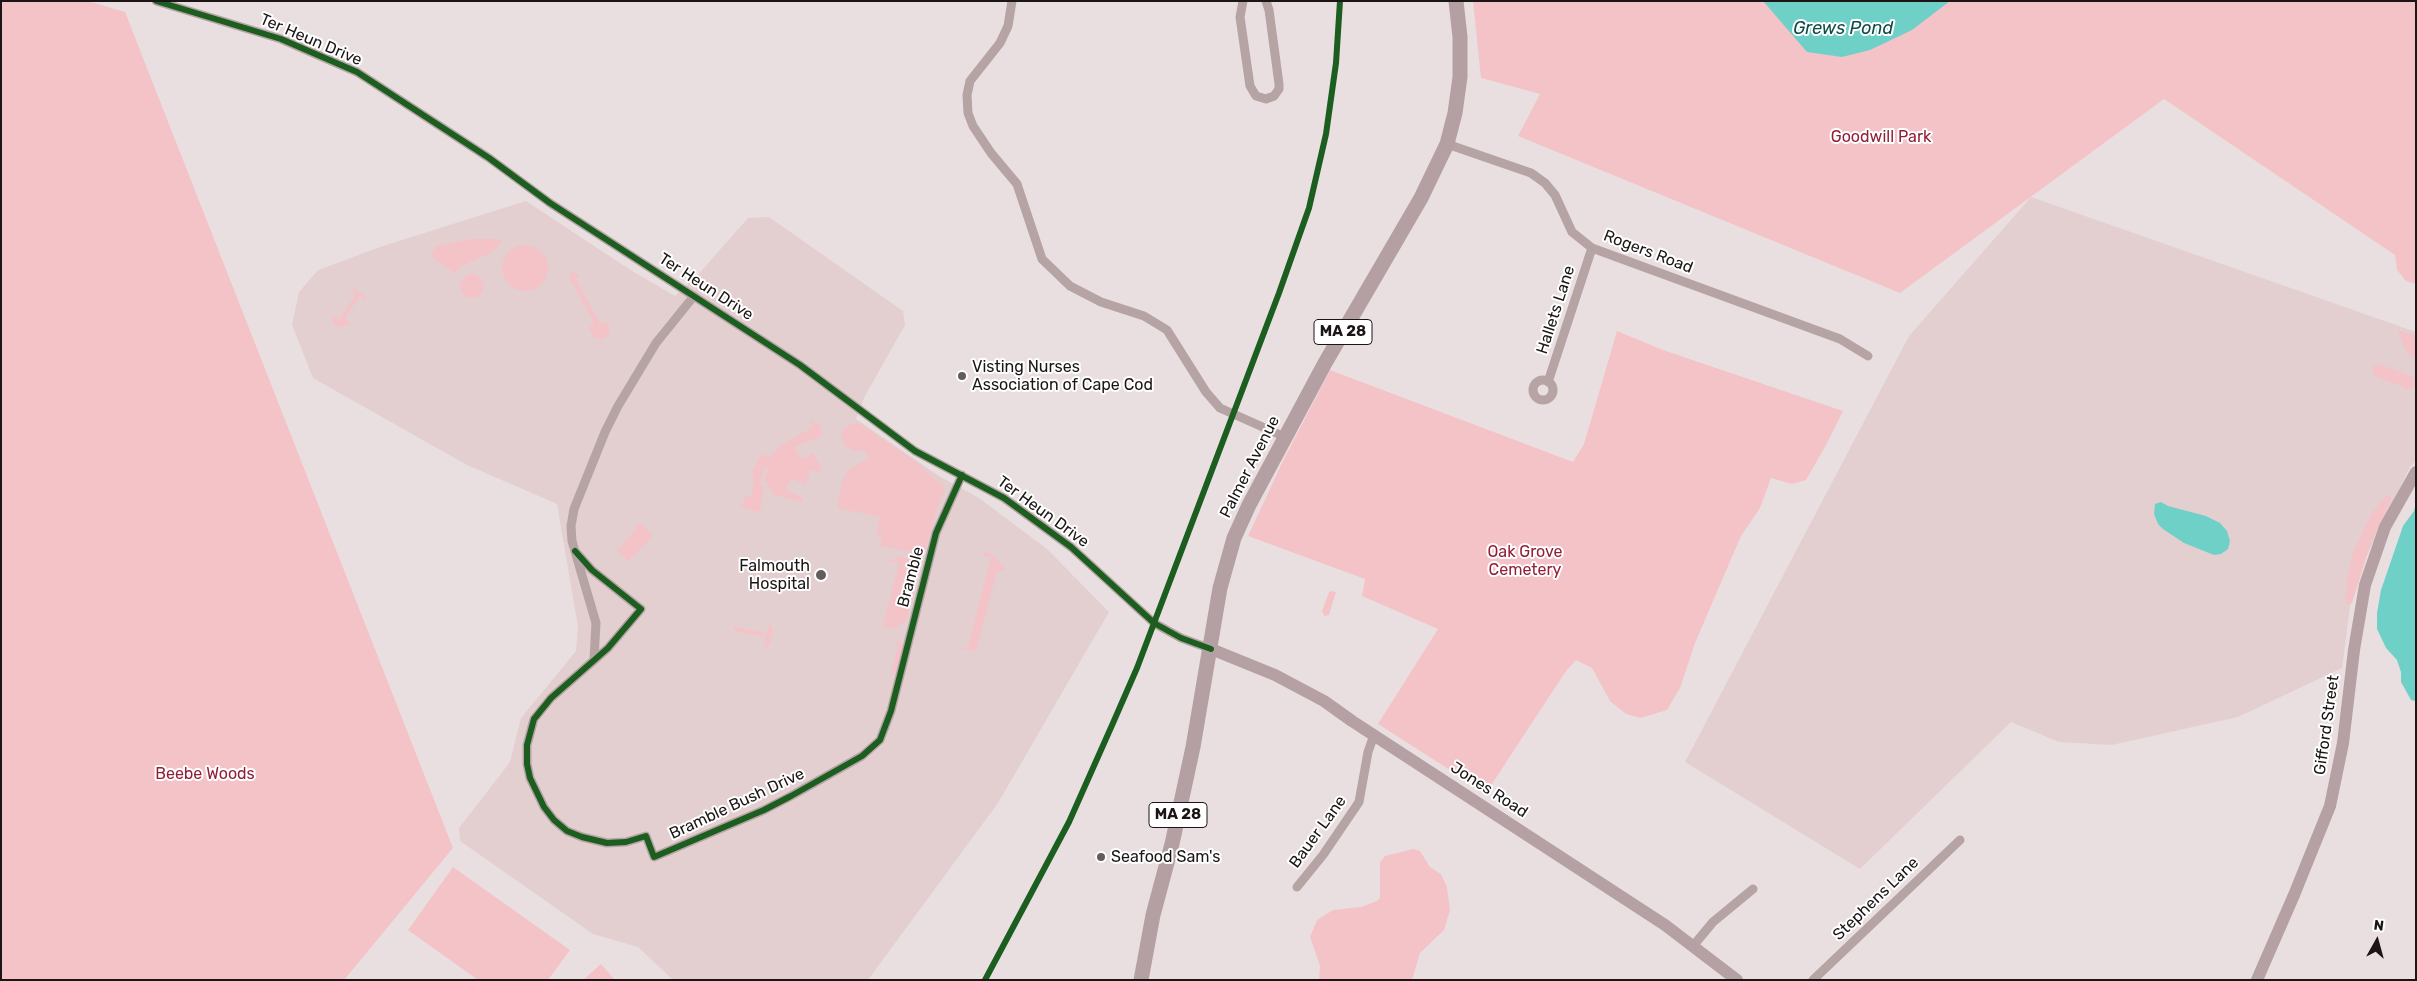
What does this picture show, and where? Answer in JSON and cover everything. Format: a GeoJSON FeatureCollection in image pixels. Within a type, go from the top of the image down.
{"type":"FeatureCollection","features":[{"type":"Feature","properties":{"kind":"highway","name":"Palmer Avenue"},"geometry":{"type":"LineString","coordinates":[[1141,980],[1153,915],[1172,844],[1190,759],[1211,649],[1220,588],[1234,538],[1285,437],[1367,289],[1418,204],[1447,144],[1455,113],[1460,77],[1460,38],[1456,1]]}},
{"type":"Feature","properties":{"kind":"main road","name":"Gifford Street"},"geometry":{"type":"LineString","coordinates":[[2257,980],[2298,887],[2330,806],[2343,743],[2355,641],[2365,585],[2385,527],[2416,472]]}},
{"type":"Feature","properties":{"kind":"main road","name":"Jones Road"},"geometry":{"type":"LineString","coordinates":[[1211,649],[1290,682],[1324,701],[1571,862],[1693,946],[1737,980]]}},
{"type":"Feature","properties":{"kind":"street","name":"Ter Heun Drive"},"geometry":{"type":"LineString","coordinates":[[156,1],[281,38],[356,72],[489,158],[550,203],[806,370],[915,451],[1004,498],[1051,531],[1154,624],[1181,638],[1211,649]]}},
{"type":"Feature","properties":{"kind":"street"},"geometry":{"type":"LineString","coordinates":[[1012,1],[1008,26],[1000,43],[970,81],[966,94],[968,113],[972,126],[991,153],[1017,184],[1042,259],[1070,286],[1101,302],[1144,316],[1167,330],[1201,384],[1220,408],[1285,437]]}},
{"type":"Feature","properties":{"kind":"street"},"geometry":{"type":"LineString","coordinates":[[1243,1],[1240,17],[1250,86],[1256,96],[1266,98],[1274,96],[1279,89],[1269,10],[1266,1]]}},
{"type":"Feature","properties":{"kind":"street","name":"Rogers Road"},"geometry":{"type":"LineString","coordinates":[[1447,144],[1531,173],[1546,183],[1555,195],[1572,232],[1592,248],[1840,339],[1868,356]]}},
{"type":"Feature","properties":{"kind":"street","name":"Hallets Lane"},"geometry":{"type":"LineString","coordinates":[[1548,382],[1592,248]]}},
{"type":"Feature","properties":{"kind":"street"},"geometry":{"type":"LineString","coordinates":[[594,659],[596,648],[595,612],[582,580],[571,531],[574,508],[605,432],[648,355],[694,296]]}},
{"type":"Feature","properties":{"kind":"street","name":"Bramble"},"geometry":{"type":"LineString","coordinates":[[897,688],[936,534],[962,475]]}},
{"type":"Feature","properties":{"kind":"street","name":"Bramble Bush Drive"},"geometry":{"type":"LineString","coordinates":[[576,550],[592,570],[641,609],[608,648],[552,698],[534,719],[527,745],[527,764],[530,778],[544,807],[554,820],[567,831],[582,837],[607,842],[626,842],[646,836],[654,857],[764,810],[862,756],[883,735],[897,688]]}},
{"type":"Feature","properties":{"kind":"street","name":"Bauer Lane"},"geometry":{"type":"LineString","coordinates":[[1297,887],[1323,855],[1359,802],[1368,752],[1374,735]]}},
{"type":"Feature","properties":{"kind":"street","name":"Stephens Lane"},"geometry":{"type":"LineString","coordinates":[[1813,980],[1960,840]]}},
{"type":"Feature","properties":{"kind":"street"},"geometry":{"type":"LineString","coordinates":[[1693,946],[1713,922],[1753,889]]}},
{"type":"Feature","properties":{"kind":"shaded area"},"geometry":{"type":"Polygon","coordinates":[[[2031,197],[2416,332],[2416,461],[2410,467],[2353,584],[2342,668],[2238,717],[2112,745],[2059,742],[2011,722],[1860,869],[1685,762],[1909,336],[2031,197]]]}},
{"type":"Feature","properties":{"kind":"shaded area","name":"Falmouth Hospital"},"geometry":{"type":"Polygon","coordinates":[[[526,201],[629,269],[675,296],[695,278],[748,218],[769,217],[903,311],[905,325],[864,398],[856,419],[939,476],[979,498],[1047,549],[1109,612],[998,803],[868,980],[673,980],[638,947],[593,934],[460,841],[459,828],[510,762],[521,718],[576,651],[578,627],[557,504],[467,465],[313,378],[292,325],[299,292],[318,270],[383,246],[526,201]]]}},
{"type":"Feature","properties":{"kind":"green space","name":"Beebe Woods"},"geometry":{"type":"Polygon","coordinates":[[[1,1],[88,1],[125,12],[453,848],[344,980],[1,980],[1,1]]]}},
{"type":"Feature","properties":{"kind":"green space","name":"Goodwill Park"},"geometry":{"type":"Polygon","coordinates":[[[1473,1],[2416,1],[2416,284],[2406,281],[2397,270],[2395,255],[2164,99],[1900,293],[1518,136],[1540,94],[1481,78],[1473,1]]]}},
{"type":"Feature","properties":{"kind":"green space"},"geometry":{"type":"Polygon","coordinates":[[[471,239],[499,239],[502,242],[489,254],[461,266],[454,273],[430,256],[436,246],[471,239]]]}},
{"type":"Feature","properties":{"kind":"green space"},"geometry":{"type":"Polygon","coordinates":[[[520,245],[530,245],[544,255],[548,268],[544,281],[538,287],[530,291],[520,291],[506,281],[502,273],[502,263],[512,249],[520,245]]]}},
{"type":"Feature","properties":{"kind":"green space"},"geometry":{"type":"Polygon","coordinates":[[[572,272],[580,275],[576,279],[600,324],[606,322],[608,324],[610,333],[604,339],[594,338],[589,329],[593,321],[569,277],[572,272]]]}},
{"type":"Feature","properties":{"kind":"green space"},"geometry":{"type":"Polygon","coordinates":[[[472,274],[477,275],[483,281],[483,291],[477,297],[472,298],[467,297],[461,291],[460,286],[461,281],[467,275],[472,274]]]}},
{"type":"Feature","properties":{"kind":"green space"},"geometry":{"type":"Polygon","coordinates":[[[351,287],[368,298],[365,299],[360,296],[345,318],[350,324],[340,328],[333,323],[333,316],[341,318],[356,293],[351,287]]]}},
{"type":"Feature","properties":{"kind":"green space"},"geometry":{"type":"Polygon","coordinates":[[[2397,330],[2416,336],[2416,361],[2405,349],[2397,330]]]}},
{"type":"Feature","properties":{"kind":"green space","name":"Oak Grove Cemetery"},"geometry":{"type":"Polygon","coordinates":[[[1617,331],[1663,350],[1843,411],[1806,480],[1792,484],[1771,478],[1760,508],[1741,536],[1695,643],[1680,688],[1667,710],[1641,718],[1626,714],[1610,701],[1592,668],[1576,660],[1566,671],[1486,793],[1378,724],[1438,629],[1362,596],[1365,579],[1248,536],[1282,463],[1330,370],[1573,462],[1584,444],[1617,331]]]}},
{"type":"Feature","properties":{"kind":"green space"},"geometry":{"type":"Polygon","coordinates":[[[2380,364],[2415,378],[2415,387],[2408,389],[2375,376],[2372,371],[2373,366],[2380,364]]]}},
{"type":"Feature","properties":{"kind":"green space"},"geometry":{"type":"Polygon","coordinates":[[[810,420],[819,424],[823,435],[794,447],[802,460],[813,453],[822,469],[819,472],[811,470],[805,485],[791,478],[785,490],[803,498],[802,502],[773,495],[771,488],[767,487],[769,481],[764,483],[768,469],[764,468],[760,485],[764,486],[760,512],[741,507],[745,497],[752,494],[754,483],[752,472],[761,454],[770,457],[779,446],[813,427],[810,420]]]}},
{"type":"Feature","properties":{"kind":"green space"},"geometry":{"type":"Polygon","coordinates":[[[857,422],[914,460],[945,488],[934,518],[927,546],[920,553],[880,546],[882,536],[876,534],[880,517],[837,508],[842,481],[848,470],[861,462],[869,461],[865,450],[854,451],[845,446],[841,436],[844,428],[857,422]]]}},
{"type":"Feature","properties":{"kind":"green space"},"geometry":{"type":"Polygon","coordinates":[[[2387,495],[2391,496],[2391,500],[2371,543],[2352,603],[2347,605],[2345,600],[2348,574],[2354,550],[2372,513],[2387,495]]]}},
{"type":"Feature","properties":{"kind":"green space"},"geometry":{"type":"Polygon","coordinates":[[[640,523],[653,535],[629,561],[613,547],[619,550],[636,528],[635,526],[640,523]]]}},
{"type":"Feature","properties":{"kind":"green space"},"geometry":{"type":"Polygon","coordinates":[[[985,552],[992,554],[1006,570],[997,571],[976,651],[959,648],[968,647],[991,557],[982,555],[985,552]]]}},
{"type":"Feature","properties":{"kind":"green space"},"geometry":{"type":"Polygon","coordinates":[[[901,556],[920,561],[906,621],[893,629],[883,626],[899,563],[889,561],[901,556]]]}},
{"type":"Feature","properties":{"kind":"green space"},"geometry":{"type":"Polygon","coordinates":[[[1329,592],[1336,592],[1329,615],[1324,616],[1322,611],[1329,592]]]}},
{"type":"Feature","properties":{"kind":"green space"},"geometry":{"type":"Polygon","coordinates":[[[770,624],[773,629],[770,644],[766,648],[764,641],[770,624]]]}},
{"type":"Feature","properties":{"kind":"green space"},"geometry":{"type":"Polygon","coordinates":[[[733,626],[764,633],[765,637],[735,631],[733,626]]]}},
{"type":"Feature","properties":{"kind":"green space"},"geometry":{"type":"Polygon","coordinates":[[[899,641],[903,646],[896,671],[891,676],[898,646],[893,644],[899,641]]]}},
{"type":"Feature","properties":{"kind":"green space"},"geometry":{"type":"Polygon","coordinates":[[[1413,849],[1420,851],[1430,867],[1441,874],[1447,887],[1450,910],[1444,930],[1420,953],[1412,980],[1319,980],[1320,966],[1310,937],[1317,920],[1333,910],[1361,907],[1377,901],[1380,898],[1380,862],[1385,856],[1413,849]]]}},
{"type":"Feature","properties":{"kind":"green space"},"geometry":{"type":"Polygon","coordinates":[[[453,867],[570,950],[548,980],[478,980],[408,930],[453,867]]]}},
{"type":"Feature","properties":{"kind":"green space"},"geometry":{"type":"Polygon","coordinates":[[[601,964],[615,980],[583,980],[601,964]]]}},
{"type":"Feature","properties":{"kind":"water","name":"Grews Pond"},"geometry":{"type":"Polygon","coordinates":[[[1763,1],[1950,1],[1912,30],[1870,50],[1842,57],[1807,52],[1763,1]]]}},
{"type":"Feature","properties":{"kind":"water"},"geometry":{"type":"Polygon","coordinates":[[[2161,502],[2168,506],[2206,516],[2220,523],[2227,531],[2230,541],[2228,549],[2221,554],[2214,555],[2184,543],[2163,529],[2158,524],[2154,514],[2155,504],[2161,502]]]}},
{"type":"Feature","properties":{"kind":"water"},"geometry":{"type":"Polygon","coordinates":[[[2416,503],[2416,701],[2411,700],[2401,682],[2401,672],[2397,660],[2386,648],[2377,629],[2377,613],[2381,590],[2403,526],[2414,511],[2416,503]]]}},
{"type":"Feature","properties":{"kind":"cycle path"},"geometry":{"type":"LineString","coordinates":[[156,1],[281,39],[357,72],[489,158],[550,203],[800,365],[915,451],[1004,498],[1071,547],[1154,623],[1181,638],[1211,649]]}},
{"type":"Feature","properties":{"kind":"cycle path"},"geometry":{"type":"LineString","coordinates":[[985,980],[1069,822],[1137,668],[1279,293],[1309,208],[1326,134],[1336,63],[1340,1]]}},
{"type":"Feature","properties":{"kind":"cycle path"},"geometry":{"type":"LineString","coordinates":[[575,551],[592,570],[641,609],[608,648],[551,698],[534,719],[527,745],[527,764],[530,778],[544,807],[554,820],[567,831],[607,843],[626,842],[646,836],[654,857],[764,810],[862,756],[880,740],[891,711],[936,533],[962,475]]}},
{"type":"Feature","properties":{"kind":"place","name":"Visting Nurses Association of Cape Cod"},"geometry":{"type":"Point","coordinates":[962,376]}},
{"type":"Feature","properties":{"kind":"place","name":"Falmouth Hospital"},"geometry":{"type":"Point","coordinates":[821,575]}},
{"type":"Feature","properties":{"kind":"place","name":"Seafood Sam's"},"geometry":{"type":"Point","coordinates":[1101,857]}}]}
